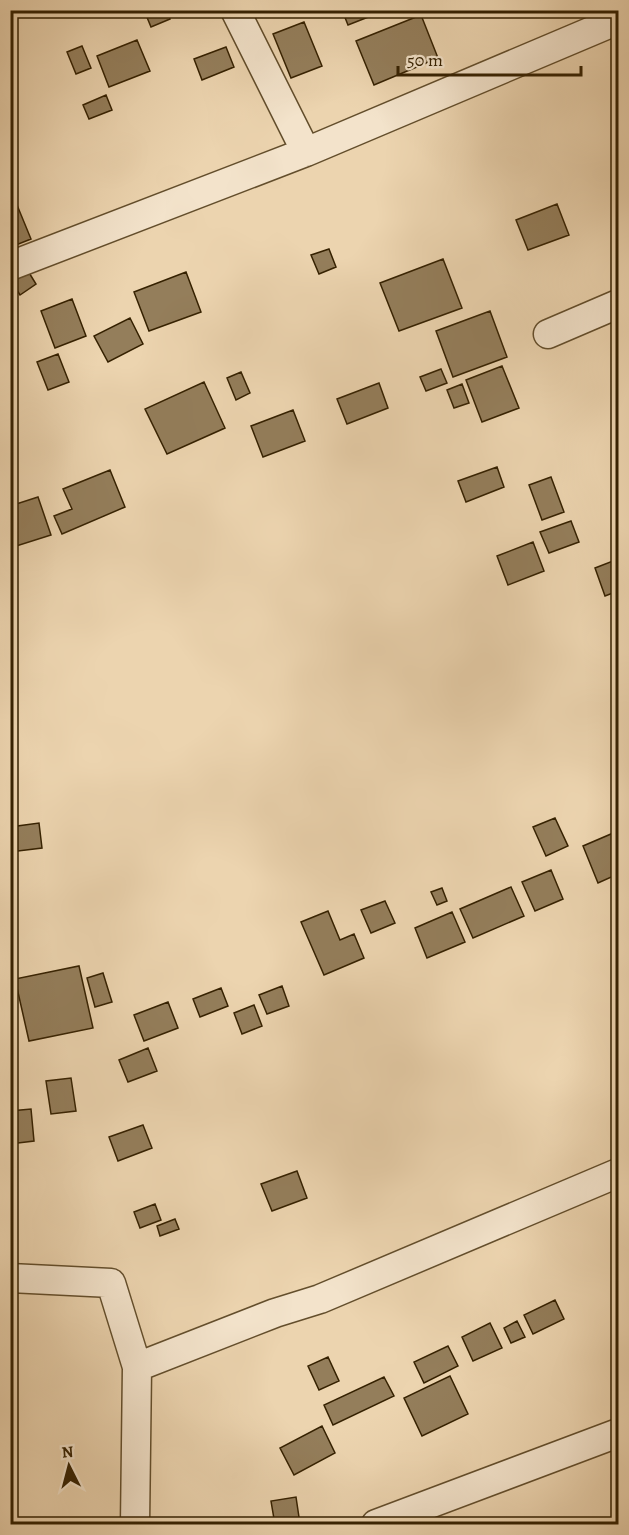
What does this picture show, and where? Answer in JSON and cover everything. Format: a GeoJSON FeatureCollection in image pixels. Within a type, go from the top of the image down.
{"type":"FeatureCollection","features":[{"type":"Feature","properties":{"kind":"street"},"geometry":{"type":"LineString","coordinates":[[235,10],[306,152]]}},
{"type":"Feature","properties":{"kind":"street"},"geometry":{"type":"LineString","coordinates":[[10,266],[306,152],[618,20]]}},
{"type":"Feature","properties":{"kind":"street"},"geometry":{"type":"LineString","coordinates":[[548,334],[618,304]]}},
{"type":"Feature","properties":{"kind":"street"},"geometry":{"type":"LineString","coordinates":[[137,1367],[275,1313],[320,1299],[618,1173]]}},
{"type":"Feature","properties":{"kind":"street"},"geometry":{"type":"LineString","coordinates":[[10,1278],[111,1283],[137,1367],[135,1524]]}},
{"type":"Feature","properties":{"kind":"street"},"geometry":{"type":"LineString","coordinates":[[376,1524],[618,1433]]}},
{"type":"Feature","properties":{"kind":"building"},"geometry":{"type":"Polygon","coordinates":[[[144,10],[167,10],[170,19],[151,27],[144,10]]]}},
{"type":"Feature","properties":{"kind":"building"},"geometry":{"type":"Polygon","coordinates":[[[342,10],[380,10],[381,12],[348,25],[342,10]]]}},
{"type":"Feature","properties":{"kind":"building"},"geometry":{"type":"Polygon","coordinates":[[[421,15],[438,58],[374,85],[356,41],[421,15]]]}},
{"type":"Feature","properties":{"kind":"building"},"geometry":{"type":"Polygon","coordinates":[[[304,22],[322,66],[291,78],[273,34],[304,22]]]}},
{"type":"Feature","properties":{"kind":"building"},"geometry":{"type":"Polygon","coordinates":[[[137,40],[150,71],[109,87],[97,56],[137,40]]]}},
{"type":"Feature","properties":{"kind":"building"},"geometry":{"type":"Polygon","coordinates":[[[82,46],[91,68],[76,74],[67,52],[82,46]]]}},
{"type":"Feature","properties":{"kind":"building"},"geometry":{"type":"Polygon","coordinates":[[[226,47],[234,67],[202,80],[194,59],[226,47]]]}},
{"type":"Feature","properties":{"kind":"building"},"geometry":{"type":"Polygon","coordinates":[[[106,95],[112,110],[89,119],[83,105],[106,95]]]}},
{"type":"Feature","properties":{"kind":"building"},"geometry":{"type":"Polygon","coordinates":[[[557,204],[569,235],[528,250],[516,220],[557,204]]]}},
{"type":"Feature","properties":{"kind":"building"},"geometry":{"type":"Polygon","coordinates":[[[17,205],[31,239],[11,247],[10,207],[17,205]]]}},
{"type":"Feature","properties":{"kind":"building"},"geometry":{"type":"Polygon","coordinates":[[[329,249],[336,267],[319,274],[311,255],[329,249]]]}},
{"type":"Feature","properties":{"kind":"building"},"geometry":{"type":"Polygon","coordinates":[[[443,259],[462,308],[399,331],[380,283],[443,259]]]}},
{"type":"Feature","properties":{"kind":"building"},"geometry":{"type":"Polygon","coordinates":[[[28,271],[36,284],[20,295],[12,282],[28,271]]]}},
{"type":"Feature","properties":{"kind":"building"},"geometry":{"type":"Polygon","coordinates":[[[186,272],[201,312],[149,331],[134,292],[186,272]]]}},
{"type":"Feature","properties":{"kind":"building"},"geometry":{"type":"Polygon","coordinates":[[[72,299],[86,336],[55,348],[41,311],[72,299]]]}},
{"type":"Feature","properties":{"kind":"building"},"geometry":{"type":"Polygon","coordinates":[[[490,311],[507,357],[453,377],[436,331],[490,311]]]}},
{"type":"Feature","properties":{"kind":"building"},"geometry":{"type":"Polygon","coordinates":[[[130,318],[143,344],[108,362],[94,336],[130,318]]]}},
{"type":"Feature","properties":{"kind":"building"},"geometry":{"type":"Polygon","coordinates":[[[58,354],[69,382],[48,390],[37,362],[58,354]]]}},
{"type":"Feature","properties":{"kind":"building"},"geometry":{"type":"Polygon","coordinates":[[[502,366],[519,408],[482,422],[466,380],[502,366]]]}},
{"type":"Feature","properties":{"kind":"building"},"geometry":{"type":"Polygon","coordinates":[[[441,369],[447,383],[426,391],[420,377],[441,369]]]}},
{"type":"Feature","properties":{"kind":"building"},"geometry":{"type":"Polygon","coordinates":[[[241,372],[250,393],[236,400],[227,378],[241,372]]]}},
{"type":"Feature","properties":{"kind":"building"},"geometry":{"type":"Polygon","coordinates":[[[204,382],[225,428],[167,454],[145,409],[204,382]]]}},
{"type":"Feature","properties":{"kind":"building"},"geometry":{"type":"Polygon","coordinates":[[[379,383],[388,408],[347,424],[337,399],[379,383]]]}},
{"type":"Feature","properties":{"kind":"building"},"geometry":{"type":"Polygon","coordinates":[[[462,384],[469,403],[454,408],[447,390],[462,384]]]}},
{"type":"Feature","properties":{"kind":"building"},"geometry":{"type":"Polygon","coordinates":[[[293,410],[305,441],[263,457],[251,426],[293,410]]]}},
{"type":"Feature","properties":{"kind":"building"},"geometry":{"type":"Polygon","coordinates":[[[497,467],[504,487],[466,502],[458,481],[497,467]]]}},
{"type":"Feature","properties":{"kind":"building"},"geometry":{"type":"Polygon","coordinates":[[[110,470],[125,507],[62,534],[54,516],[72,509],[63,489],[110,470]]]}},
{"type":"Feature","properties":{"kind":"building"},"geometry":{"type":"Polygon","coordinates":[[[551,477],[564,512],[542,520],[529,485],[551,477]]]}},
{"type":"Feature","properties":{"kind":"building"},"geometry":{"type":"Polygon","coordinates":[[[38,497],[51,535],[10,548],[10,506],[38,497]]]}},
{"type":"Feature","properties":{"kind":"building"},"geometry":{"type":"Polygon","coordinates":[[[571,521],[579,542],[549,553],[540,532],[571,521]]]}},
{"type":"Feature","properties":{"kind":"building"},"geometry":{"type":"Polygon","coordinates":[[[533,542],[544,571],[508,585],[497,556],[533,542]]]}},
{"type":"Feature","properties":{"kind":"building"},"geometry":{"type":"Polygon","coordinates":[[[618,559],[618,591],[605,596],[595,568],[618,559]]]}},
{"type":"Feature","properties":{"kind":"building"},"geometry":{"type":"Polygon","coordinates":[[[555,818],[568,846],[546,856],[533,827],[555,818]]]}},
{"type":"Feature","properties":{"kind":"building"},"geometry":{"type":"Polygon","coordinates":[[[39,823],[42,848],[10,852],[10,827],[39,823]]]}},
{"type":"Feature","properties":{"kind":"building"},"geometry":{"type":"Polygon","coordinates":[[[618,831],[618,874],[598,883],[583,846],[618,831]]]}},
{"type":"Feature","properties":{"kind":"building"},"geometry":{"type":"Polygon","coordinates":[[[551,870],[563,899],[535,911],[522,882],[551,870]]]}},
{"type":"Feature","properties":{"kind":"building"},"geometry":{"type":"Polygon","coordinates":[[[511,887],[524,916],[473,938],[460,909],[511,887]]]}},
{"type":"Feature","properties":{"kind":"building"},"geometry":{"type":"Polygon","coordinates":[[[442,888],[447,901],[437,905],[431,892],[442,888]]]}},
{"type":"Feature","properties":{"kind":"building"},"geometry":{"type":"Polygon","coordinates":[[[385,901],[395,923],[371,933],[361,910],[385,901]]]}},
{"type":"Feature","properties":{"kind":"building"},"geometry":{"type":"Polygon","coordinates":[[[328,911],[340,940],[354,934],[364,958],[324,975],[301,922],[328,911]]]}},
{"type":"Feature","properties":{"kind":"building"},"geometry":{"type":"Polygon","coordinates":[[[452,912],[465,942],[427,958],[415,928],[452,912]]]}},
{"type":"Feature","properties":{"kind":"building"},"geometry":{"type":"Polygon","coordinates":[[[79,966],[93,1028],[29,1041],[15,979],[79,966]]]}},
{"type":"Feature","properties":{"kind":"building"},"geometry":{"type":"Polygon","coordinates":[[[103,973],[112,1002],[95,1007],[87,978],[103,973]]]}},
{"type":"Feature","properties":{"kind":"building"},"geometry":{"type":"Polygon","coordinates":[[[282,986],[289,1006],[267,1014],[259,995],[282,986]]]}},
{"type":"Feature","properties":{"kind":"building"},"geometry":{"type":"Polygon","coordinates":[[[221,988],[228,1006],[200,1017],[193,999],[221,988]]]}},
{"type":"Feature","properties":{"kind":"building"},"geometry":{"type":"Polygon","coordinates":[[[168,1002],[178,1028],[144,1041],[134,1015],[168,1002]]]}},
{"type":"Feature","properties":{"kind":"building"},"geometry":{"type":"Polygon","coordinates":[[[254,1005],[262,1026],[242,1034],[234,1013],[254,1005]]]}},
{"type":"Feature","properties":{"kind":"building"},"geometry":{"type":"Polygon","coordinates":[[[148,1048],[157,1071],[128,1082],[119,1060],[148,1048]]]}},
{"type":"Feature","properties":{"kind":"building"},"geometry":{"type":"Polygon","coordinates":[[[71,1078],[76,1111],[51,1114],[46,1081],[71,1078]]]}},
{"type":"Feature","properties":{"kind":"building"},"geometry":{"type":"Polygon","coordinates":[[[31,1109],[34,1141],[10,1144],[10,1111],[31,1109]]]}},
{"type":"Feature","properties":{"kind":"building"},"geometry":{"type":"Polygon","coordinates":[[[143,1125],[152,1148],[118,1161],[109,1137],[143,1125]]]}},
{"type":"Feature","properties":{"kind":"building"},"geometry":{"type":"Polygon","coordinates":[[[297,1171],[307,1198],[272,1211],[261,1184],[297,1171]]]}},
{"type":"Feature","properties":{"kind":"building"},"geometry":{"type":"Polygon","coordinates":[[[155,1204],[161,1220],[140,1228],[134,1212],[155,1204]]]}},
{"type":"Feature","properties":{"kind":"building"},"geometry":{"type":"Polygon","coordinates":[[[175,1219],[179,1229],[160,1236],[157,1226],[175,1219]]]}},
{"type":"Feature","properties":{"kind":"building"},"geometry":{"type":"Polygon","coordinates":[[[555,1300],[564,1319],[533,1334],[524,1315],[555,1300]]]}},
{"type":"Feature","properties":{"kind":"building"},"geometry":{"type":"Polygon","coordinates":[[[517,1321],[525,1337],[511,1343],[504,1328],[517,1321]]]}},
{"type":"Feature","properties":{"kind":"building"},"geometry":{"type":"Polygon","coordinates":[[[490,1323],[502,1348],[473,1361],[462,1337],[490,1323]]]}},
{"type":"Feature","properties":{"kind":"building"},"geometry":{"type":"Polygon","coordinates":[[[448,1346],[458,1366],[424,1383],[414,1362],[448,1346]]]}},
{"type":"Feature","properties":{"kind":"building"},"geometry":{"type":"Polygon","coordinates":[[[328,1357],[339,1381],[319,1390],[308,1366],[328,1357]]]}},
{"type":"Feature","properties":{"kind":"building"},"geometry":{"type":"Polygon","coordinates":[[[450,1376],[468,1414],[422,1436],[404,1398],[450,1376]]]}},
{"type":"Feature","properties":{"kind":"building"},"geometry":{"type":"Polygon","coordinates":[[[384,1377],[394,1396],[333,1425],[324,1405],[384,1377]]]}},
{"type":"Feature","properties":{"kind":"building"},"geometry":{"type":"Polygon","coordinates":[[[322,1426],[335,1453],[294,1475],[280,1448],[322,1426]]]}},
{"type":"Feature","properties":{"kind":"building"},"geometry":{"type":"Polygon","coordinates":[[[296,1497],[300,1524],[262,1524],[262,1521],[274,1519],[271,1501],[296,1497]]]}}]}
